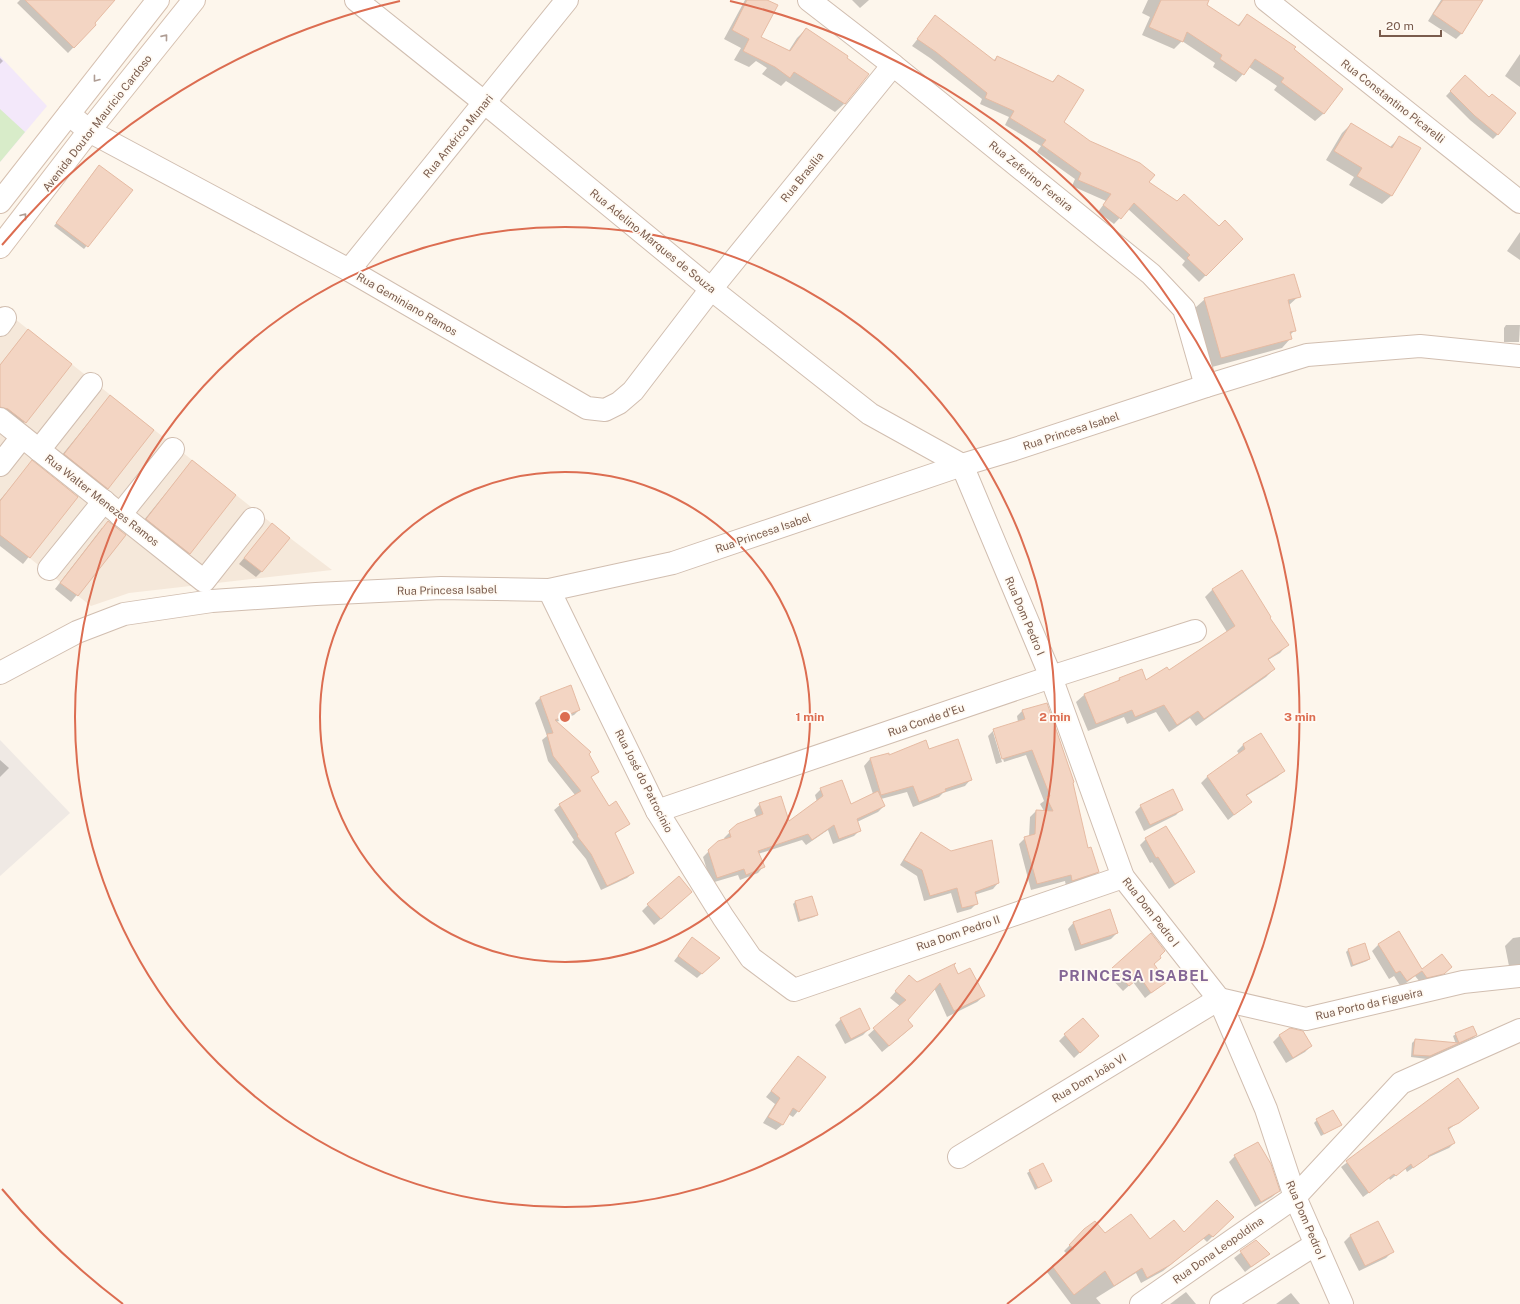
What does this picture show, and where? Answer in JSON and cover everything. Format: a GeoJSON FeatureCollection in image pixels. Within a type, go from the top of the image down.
{"type":"FeatureCollection","features":[{"type":"Feature","properties":{"kind":"street"},"geometry":{"type":"LineString","coordinates":[[0,202],[158,0]]}},
{"type":"Feature","properties":{"kind":"street","name":"Avenida Doutor Maurício Cardoso"},"geometry":{"type":"LineString","coordinates":[[0,247],[194,0]]}},
{"type":"Feature","properties":{"kind":"street","name":"Rua Adelino Marques de Souza"},"geometry":{"type":"LineString","coordinates":[[356,0],[485,103],[711,289],[870,414],[962,465]]}},
{"type":"Feature","properties":{"kind":"street","name":"Rua Américo Munari"},"geometry":{"type":"LineString","coordinates":[[349,270],[567,0]]}},
{"type":"Feature","properties":{"kind":"street","name":"Rua Zeferino Fereira"},"geometry":{"type":"LineString","coordinates":[[809,0],[1151,274],[1184,309],[1206,386]]}},
{"type":"Feature","properties":{"kind":"street","name":"Rua Constantino Picarelli"},"geometry":{"type":"LineString","coordinates":[[1266,0],[1520,202]]}},
{"type":"Feature","properties":{"kind":"street","name":"Rua Brasília"},"geometry":{"type":"LineString","coordinates":[[711,289],[893,66]]}},
{"type":"Feature","properties":{"kind":"street","name":"Rua Geminiano Ramos"},"geometry":{"type":"LineString","coordinates":[[69,114],[90,131],[349,270],[587,408],[605,410],[619,403],[633,391],[711,289]]}},
{"type":"Feature","properties":{"kind":"street","name":"Rua Princesa Isabel"},"geometry":{"type":"LineString","coordinates":[[0,674],[77,632],[124,614],[212,601],[309,595],[441,588],[549,590],[673,563],[962,465],[1307,355],[1420,346],[1520,356]]}},
{"type":"Feature","properties":{"kind":"street"},"geometry":{"type":"LineString","coordinates":[[0,465],[31,444],[92,384]]}},
{"type":"Feature","properties":{"kind":"street","name":"Rua Walter Menezes Ramos"},"geometry":{"type":"LineString","coordinates":[[0,419],[204,581],[253,519]]}},
{"type":"Feature","properties":{"kind":"street"},"geometry":{"type":"LineString","coordinates":[[120,515],[173,449]]}},
{"type":"Feature","properties":{"kind":"street","name":"Rua Dom Pedro I"},"geometry":{"type":"LineString","coordinates":[[962,465],[1051,677],[1123,877],[1218,999],[1266,1109],[1295,1197],[1342,1304]]}},
{"type":"Feature","properties":{"kind":"street"},"geometry":{"type":"LineString","coordinates":[[49,568],[104,501]]}},
{"type":"Feature","properties":{"kind":"street","name":"Rua José do Patrocínio"},"geometry":{"type":"LineString","coordinates":[[549,590],[657,811],[750,958],[794,990]]}},
{"type":"Feature","properties":{"kind":"street","name":"Rua Conde d'Eu"},"geometry":{"type":"LineString","coordinates":[[657,811],[1051,677],[1195,631]]}},
{"type":"Feature","properties":{"kind":"street","name":"Rua Dom Pedro II"},"geometry":{"type":"LineString","coordinates":[[794,990],[1123,877]]}},
{"type":"Feature","properties":{"kind":"street","name":"Rua Porto da Figueira"},"geometry":{"type":"LineString","coordinates":[[1218,999],[1306,1019],[1463,982],[1520,976]]}},
{"type":"Feature","properties":{"kind":"street","name":"Rua Dom João VI"},"geometry":{"type":"LineString","coordinates":[[959,1157],[1218,999]]}},
{"type":"Feature","properties":{"kind":"street"},"geometry":{"type":"LineString","coordinates":[[1295,1197],[1401,1083],[1520,1030]]}},
{"type":"Feature","properties":{"kind":"street","name":"Rua Dona Leopoldina"},"geometry":{"type":"LineString","coordinates":[[1141,1304],[1295,1197]]}},
{"type":"Feature","properties":{"kind":"street"},"geometry":{"type":"LineString","coordinates":[[1221,1304],[1316,1244]]}},
{"type":"Feature","properties":{"kind":"shaded area"},"geometry":{"type":"Polygon","coordinates":[[[0,56],[47,106],[0,162],[0,56]]]}},
{"type":"Feature","properties":{"kind":"shaded area"},"geometry":{"type":"Polygon","coordinates":[[[0,307],[332,570],[129,593],[91,606],[0,535],[0,307]]]}},
{"type":"Feature","properties":{"kind":"shaded area"},"geometry":{"type":"Polygon","coordinates":[[[0,740],[70,813],[0,876],[0,740]]]}},
{"type":"Feature","properties":{"kind":"green space"},"geometry":{"type":"Polygon","coordinates":[[[0,109],[25,132],[0,162],[0,109]]]}},
{"type":"Feature","properties":{"kind":"building"},"geometry":{"type":"Polygon","coordinates":[[[25,0],[115,0],[95,23],[96,25],[74,48],[25,0]]]}},
{"type":"Feature","properties":{"kind":"building"},"geometry":{"type":"Polygon","coordinates":[[[747,0],[767,0],[778,5],[761,37],[790,51],[806,28],[848,56],[847,58],[869,74],[845,104],[794,72],[790,78],[775,67],[743,51],[749,39],[732,30],[747,0]]]}},
{"type":"Feature","properties":{"kind":"building"},"geometry":{"type":"Polygon","coordinates":[[[1161,0],[1209,0],[1207,5],[1239,26],[1247,14],[1296,47],[1294,49],[1343,89],[1324,114],[1281,82],[1284,78],[1255,59],[1244,75],[1220,59],[1222,55],[1187,32],[1183,42],[1149,27],[1161,0]]]}},
{"type":"Feature","properties":{"kind":"building"},"geometry":{"type":"Polygon","coordinates":[[[1443,0],[1483,0],[1462,34],[1433,14],[1443,0]]]}},
{"type":"Feature","properties":{"kind":"building"},"geometry":{"type":"Polygon","coordinates":[[[935,15],[995,61],[997,56],[1053,82],[1058,75],[1084,90],[1064,122],[1090,141],[1140,163],[1155,175],[1149,182],[1177,201],[1184,194],[1219,226],[1225,220],[1243,239],[1206,276],[1187,258],[1190,255],[1134,203],[1121,219],[1103,205],[1111,194],[1078,180],[1081,173],[1042,145],[1046,140],[1010,118],[1014,111],[985,98],[987,93],[936,52],[917,39],[935,15]]]}},
{"type":"Feature","properties":{"kind":"building"},"geometry":{"type":"Polygon","coordinates":[[[1465,75],[1489,97],[1492,94],[1516,113],[1498,135],[1475,116],[1450,91],[1465,75]]]}},
{"type":"Feature","properties":{"kind":"building"},"geometry":{"type":"Polygon","coordinates":[[[1351,123],[1392,148],[1399,136],[1421,148],[1392,196],[1357,176],[1362,168],[1334,151],[1351,123]]]}},
{"type":"Feature","properties":{"kind":"building"},"geometry":{"type":"Polygon","coordinates":[[[99,165],[133,190],[88,247],[56,223],[99,165]]]}},
{"type":"Feature","properties":{"kind":"building"},"geometry":{"type":"Polygon","coordinates":[[[1294,274],[1301,297],[1288,300],[1296,331],[1290,332],[1292,339],[1221,358],[1204,298],[1294,274]]]}},
{"type":"Feature","properties":{"kind":"building"},"geometry":{"type":"Polygon","coordinates":[[[28,329],[72,364],[26,423],[8,409],[0,407],[0,365],[28,329]]]}},
{"type":"Feature","properties":{"kind":"building"},"geometry":{"type":"Polygon","coordinates":[[[110,395],[154,430],[108,489],[64,454],[110,395]]]}},
{"type":"Feature","properties":{"kind":"building"},"geometry":{"type":"Polygon","coordinates":[[[32,460],[78,497],[30,558],[0,535],[0,501],[32,460]]]}},
{"type":"Feature","properties":{"kind":"building"},"geometry":{"type":"Polygon","coordinates":[[[192,460],[236,495],[190,554],[146,519],[192,460]]]}},
{"type":"Feature","properties":{"kind":"building"},"geometry":{"type":"Polygon","coordinates":[[[108,521],[126,535],[78,596],[60,583],[108,521]]]}},
{"type":"Feature","properties":{"kind":"building"},"geometry":{"type":"Polygon","coordinates":[[[272,523],[290,538],[262,572],[244,558],[272,523]]]}},
{"type":"Feature","properties":{"kind":"building"},"geometry":{"type":"Polygon","coordinates":[[[1242,570],[1271,617],[1270,618],[1289,645],[1268,659],[1275,669],[1204,719],[1198,711],[1177,725],[1164,705],[1135,717],[1132,710],[1096,724],[1084,694],[1120,680],[1119,678],[1142,669],[1146,680],[1167,667],[1169,670],[1235,626],[1212,589],[1242,570]]]}},
{"type":"Feature","properties":{"kind":"building"},"geometry":{"type":"Polygon","coordinates":[[[571,685],[580,710],[555,720],[591,752],[589,754],[599,772],[591,777],[609,806],[616,801],[630,824],[615,833],[634,873],[607,886],[591,854],[577,836],[578,835],[559,804],[581,791],[553,756],[547,734],[553,733],[540,697],[571,685]]]}},
{"type":"Feature","properties":{"kind":"building"},"geometry":{"type":"Polygon","coordinates":[[[1047,703],[1074,782],[1088,848],[1091,847],[1099,872],[1072,881],[1071,875],[1037,884],[1024,837],[1035,834],[1036,810],[1053,811],[1046,797],[1050,796],[1032,750],[1002,759],[993,729],[1025,719],[1022,710],[1047,703]]]}},
{"type":"Feature","properties":{"kind":"building"},"geometry":{"type":"Polygon","coordinates":[[[1261,733],[1285,771],[1246,795],[1252,802],[1234,815],[1207,776],[1245,749],[1243,744],[1261,733]]]}},
{"type":"Feature","properties":{"kind":"building"},"geometry":{"type":"Polygon","coordinates":[[[958,739],[972,780],[945,789],[946,791],[919,802],[913,786],[881,795],[870,758],[889,753],[889,755],[926,740],[929,749],[958,739]]]}},
{"type":"Feature","properties":{"kind":"building"},"geometry":{"type":"Polygon","coordinates":[[[842,780],[851,804],[878,791],[885,806],[857,819],[861,831],[839,839],[834,825],[812,840],[808,834],[758,851],[765,867],[746,875],[744,869],[717,878],[708,850],[718,841],[731,837],[729,831],[737,824],[763,814],[759,803],[781,796],[789,821],[823,796],[820,788],[842,780]]]}},
{"type":"Feature","properties":{"kind":"building"},"geometry":{"type":"Polygon","coordinates":[[[1173,789],[1183,810],[1150,825],[1140,805],[1173,789]]]}},
{"type":"Feature","properties":{"kind":"building"},"geometry":{"type":"Polygon","coordinates":[[[1166,826],[1195,872],[1175,884],[1158,857],[1156,858],[1145,838],[1166,826]]]}},
{"type":"Feature","properties":{"kind":"building"},"geometry":{"type":"Polygon","coordinates":[[[921,832],[951,851],[992,840],[999,883],[975,892],[978,904],[962,908],[957,888],[930,896],[922,870],[904,860],[921,832]]]}},
{"type":"Feature","properties":{"kind":"building"},"geometry":{"type":"Polygon","coordinates":[[[679,876],[692,892],[661,919],[647,904],[679,876]]]}},
{"type":"Feature","properties":{"kind":"building"},"geometry":{"type":"Polygon","coordinates":[[[812,896],[818,915],[800,920],[795,901],[812,896]]]}},
{"type":"Feature","properties":{"kind":"building"},"geometry":{"type":"Polygon","coordinates":[[[1110,909],[1118,933],[1081,945],[1073,922],[1110,909]]]}},
{"type":"Feature","properties":{"kind":"building"},"geometry":{"type":"Polygon","coordinates":[[[1399,931],[1422,969],[1442,954],[1452,967],[1444,974],[1427,978],[1422,971],[1407,981],[1400,971],[1396,973],[1378,944],[1399,931]]]}},
{"type":"Feature","properties":{"kind":"building"},"geometry":{"type":"Polygon","coordinates":[[[1151,933],[1165,951],[1160,956],[1161,958],[1154,964],[1167,982],[1151,993],[1140,977],[1129,986],[1112,968],[1151,933]]]}},
{"type":"Feature","properties":{"kind":"building"},"geometry":{"type":"Polygon","coordinates":[[[692,937],[720,958],[702,974],[678,956],[692,937]]]}},
{"type":"Feature","properties":{"kind":"building"},"geometry":{"type":"Polygon","coordinates":[[[1365,943],[1370,959],[1353,965],[1348,949],[1365,943]]]}},
{"type":"Feature","properties":{"kind":"building"},"geometry":{"type":"Polygon","coordinates":[[[956,963],[954,965],[958,974],[970,968],[985,996],[954,1011],[940,983],[908,1020],[913,1026],[889,1046],[873,1028],[906,1000],[895,991],[909,975],[917,982],[956,963]]]}},
{"type":"Feature","properties":{"kind":"building"},"geometry":{"type":"Polygon","coordinates":[[[860,1008],[870,1029],[851,1039],[840,1018],[860,1008]]]}},
{"type":"Feature","properties":{"kind":"building"},"geometry":{"type":"Polygon","coordinates":[[[1083,1018],[1099,1036],[1080,1053],[1064,1034],[1083,1018]]]}},
{"type":"Feature","properties":{"kind":"building"},"geometry":{"type":"Polygon","coordinates":[[[1473,1026],[1477,1035],[1430,1056],[1413,1055],[1415,1039],[1459,1043],[1455,1033],[1473,1026]]]}},
{"type":"Feature","properties":{"kind":"building"},"geometry":{"type":"Polygon","coordinates":[[[1290,1028],[1303,1031],[1312,1046],[1293,1058],[1279,1035],[1290,1028]]]}},
{"type":"Feature","properties":{"kind":"building"},"geometry":{"type":"Polygon","coordinates":[[[798,1056],[826,1077],[799,1112],[793,1108],[783,1125],[768,1117],[780,1098],[771,1091],[798,1056]]]}},
{"type":"Feature","properties":{"kind":"building"},"geometry":{"type":"Polygon","coordinates":[[[1458,1078],[1479,1108],[1459,1123],[1448,1128],[1455,1143],[1428,1156],[1429,1157],[1413,1168],[1411,1164],[1396,1176],[1394,1174],[1369,1193],[1346,1161],[1458,1078]]]}},
{"type":"Feature","properties":{"kind":"building"},"geometry":{"type":"Polygon","coordinates":[[[1333,1110],[1342,1125],[1324,1134],[1316,1119],[1333,1110]]]}},
{"type":"Feature","properties":{"kind":"building"},"geometry":{"type":"Polygon","coordinates":[[[1258,1142],[1271,1164],[1280,1191],[1261,1202],[1234,1155],[1258,1142]]]}},
{"type":"Feature","properties":{"kind":"building"},"geometry":{"type":"Polygon","coordinates":[[[1043,1163],[1052,1181],[1038,1188],[1029,1170],[1043,1163]]]}},
{"type":"Feature","properties":{"kind":"building"},"geometry":{"type":"Polygon","coordinates":[[[1217,1200],[1234,1217],[1213,1237],[1209,1234],[1170,1265],[1147,1278],[1142,1268],[1114,1286],[1105,1271],[1074,1295],[1052,1266],[1074,1249],[1069,1245],[1084,1229],[1095,1221],[1105,1233],[1131,1214],[1150,1239],[1174,1220],[1184,1232],[1217,1200]]]}},
{"type":"Feature","properties":{"kind":"building"},"geometry":{"type":"Polygon","coordinates":[[[1378,1221],[1394,1252],[1365,1266],[1350,1235],[1378,1221]]]}},
{"type":"Feature","properties":{"kind":"building"},"geometry":{"type":"Polygon","coordinates":[[[1256,1240],[1270,1254],[1251,1267],[1240,1251],[1256,1240]]]}},
{"type":"Feature","properties":{"kind":"district","name":"PRINCESA ISABEL"},"geometry":{"type":"Point","coordinates":[1134,975]}}]}
